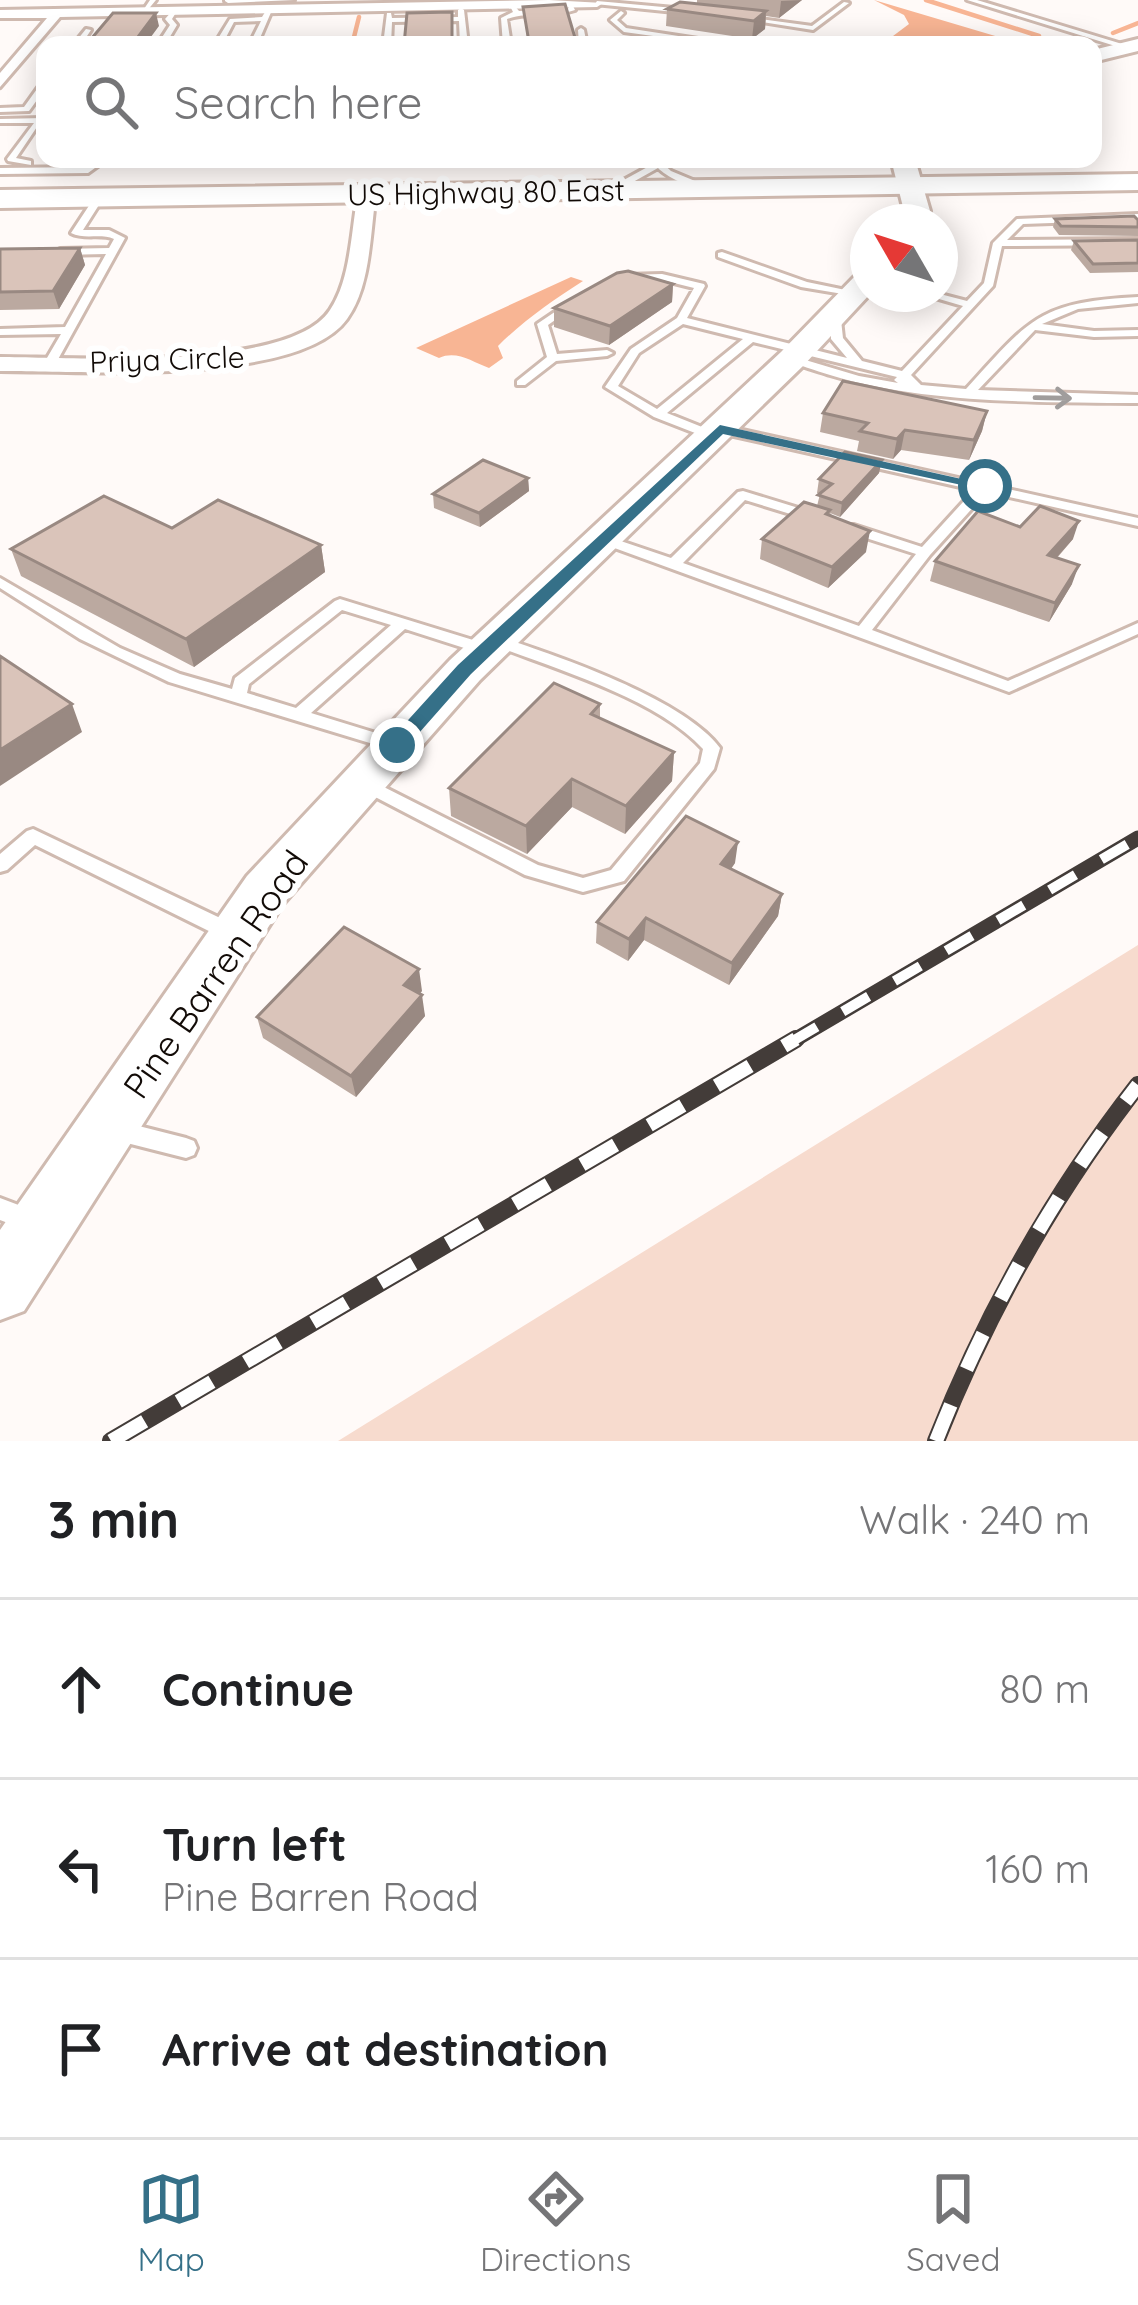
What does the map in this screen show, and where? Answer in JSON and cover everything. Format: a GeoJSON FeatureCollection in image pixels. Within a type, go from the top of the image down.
{"type":"FeatureCollection","features":[{"type":"Feature","properties":{"kind":"main road"},"geometry":{"type":"LineString","coordinates":[[1102,54],[1133,46]]}},
{"type":"Feature","properties":{"kind":"main road","name":"US Highway 80 East"},"geometry":{"type":"LineString","coordinates":[[0,199],[612,190],[706,173],[791,188],[897,168]]}},
{"type":"Feature","properties":{"kind":"main road"},"geometry":{"type":"LineString","coordinates":[[908,168],[916,204]]}},
{"type":"Feature","properties":{"kind":"main road","name":"US Highway 80 East"},"geometry":{"type":"LineString","coordinates":[[915,168],[973,184],[1061,184]]}},
{"type":"Feature","properties":{"kind":"main road"},"geometry":{"type":"LineString","coordinates":[[932,168],[1061,184]]}},
{"type":"Feature","properties":{"kind":"main road"},"geometry":{"type":"LineString","coordinates":[[706,173],[850,207]]}},
{"type":"Feature","properties":{"kind":"main road"},"geometry":{"type":"LineString","coordinates":[[948,204],[1061,184],[1138,185]]}},
{"type":"Feature","properties":{"kind":"main road","name":"Pine Barren Road"},"geometry":{"type":"LineString","coordinates":[[0,1287],[21,1217],[106,1127],[266,890],[491,645],[716,432],[782,349],[850,299]]}},
{"type":"Feature","properties":{"kind":"street"},"geometry":{"type":"LineString","coordinates":[[0,59],[34,19],[50,13],[62,0]]}},
{"type":"Feature","properties":{"kind":"street"},"geometry":{"type":"LineString","coordinates":[[0,14],[148,6],[174,11],[226,4],[267,14],[341,4],[466,8],[492,3],[514,9],[568,8],[596,1]]}},
{"type":"Feature","properties":{"kind":"street"},"geometry":{"type":"LineString","coordinates":[[39,36],[54,18],[50,13]]}},
{"type":"Feature","properties":{"kind":"street"},"geometry":{"type":"LineString","coordinates":[[0,82],[36,40]]}},
{"type":"Feature","properties":{"kind":"street"},"geometry":{"type":"LineString","coordinates":[[0,59],[36,61]]}},
{"type":"Feature","properties":{"kind":"street","name":"Priya Circle"},"geometry":{"type":"LineString","coordinates":[[0,364],[228,359],[305,344],[341,312],[367,194]]}},
{"type":"Feature","properties":{"kind":"lane"},"geometry":{"type":"LineString","coordinates":[[226,4],[291,0]]}},
{"type":"Feature","properties":{"kind":"lane"},"geometry":{"type":"LineString","coordinates":[[635,4],[652,0]]}},
{"type":"Feature","properties":{"kind":"lane"},"geometry":{"type":"LineString","coordinates":[[670,9],[685,0]]}},
{"type":"Feature","properties":{"kind":"lane"},"geometry":{"type":"LineString","coordinates":[[970,0],[1098,36]]}},
{"type":"Feature","properties":{"kind":"lane"},"geometry":{"type":"LineString","coordinates":[[596,1],[705,14]]}},
{"type":"Feature","properties":{"kind":"lane"},"geometry":{"type":"LineString","coordinates":[[596,1],[621,14],[667,19]]}},
{"type":"Feature","properties":{"kind":"lane"},"geometry":{"type":"LineString","coordinates":[[745,19],[813,28],[846,3]]}},
{"type":"Feature","properties":{"kind":"lane"},"geometry":{"type":"LineString","coordinates":[[568,8],[581,36]]}},
{"type":"Feature","properties":{"kind":"lane"},"geometry":{"type":"LineString","coordinates":[[506,36],[504,18],[514,9]]}},
{"type":"Feature","properties":{"kind":"lane"},"geometry":{"type":"LineString","coordinates":[[167,36],[174,25],[168,19],[174,11]]}},
{"type":"Feature","properties":{"kind":"lane"},"geometry":{"type":"LineString","coordinates":[[223,36],[232,20],[267,14]]}},
{"type":"Feature","properties":{"kind":"lane"},"geometry":{"type":"LineString","coordinates":[[257,36],[267,14]]}},
{"type":"Feature","properties":{"kind":"lane"},"geometry":{"type":"LineString","coordinates":[[621,14],[613,20],[624,30],[668,36]]}},
{"type":"Feature","properties":{"kind":"lane"},"geometry":{"type":"LineString","coordinates":[[84,36],[88,31]]}},
{"type":"Feature","properties":{"kind":"lane"},"geometry":{"type":"LineString","coordinates":[[1102,37],[1133,46]]}},
{"type":"Feature","properties":{"kind":"lane"},"geometry":{"type":"LineString","coordinates":[[0,110],[26,109],[36,96]]}},
{"type":"Feature","properties":{"kind":"lane"},"geometry":{"type":"LineString","coordinates":[[0,134],[1,122],[36,119]]}},
{"type":"Feature","properties":{"kind":"lane"},"geometry":{"type":"LineString","coordinates":[[36,127],[11,159],[20,164],[36,162]]}},
{"type":"Feature","properties":{"kind":"lane"},"geometry":{"type":"LineString","coordinates":[[0,170],[91,168]]}},
{"type":"Feature","properties":{"kind":"lane"},"geometry":{"type":"LineString","coordinates":[[612,190],[646,168]]}},
{"type":"Feature","properties":{"kind":"lane"},"geometry":{"type":"LineString","coordinates":[[65,252],[99,197]]}},
{"type":"Feature","properties":{"kind":"lane"},"geometry":{"type":"LineString","coordinates":[[681,320],[893,386],[910,380],[992,279],[998,244],[1020,221],[1138,217]]}},
{"type":"Feature","properties":{"kind":"lane"},"geometry":{"type":"LineString","coordinates":[[50,363],[118,234],[76,232]]}},
{"type":"Feature","properties":{"kind":"lane"},"geometry":{"type":"LineString","coordinates":[[998,244],[1136,239]]}},
{"type":"Feature","properties":{"kind":"lane"},"geometry":{"type":"LineString","coordinates":[[48,252],[113,251]]}},
{"type":"Feature","properties":{"kind":"lane"},"geometry":{"type":"LineString","coordinates":[[722,255],[805,285],[850,294]]}},
{"type":"Feature","properties":{"kind":"lane"},"geometry":{"type":"LineString","coordinates":[[611,279],[662,277],[700,286],[681,320],[635,351],[611,387],[658,414],[716,432],[1138,522]]}},
{"type":"Feature","properties":{"kind":"lane"},"geometry":{"type":"LineString","coordinates":[[958,296],[974,301]]}},
{"type":"Feature","properties":{"kind":"lane"},"geometry":{"type":"LineString","coordinates":[[958,299],[974,301]]}},
{"type":"Feature","properties":{"kind":"lane"},"geometry":{"type":"LineString","coordinates":[[967,394],[1031,326],[1056,308],[1089,301],[1138,300]]}},
{"type":"Feature","properties":{"kind":"lane"},"geometry":{"type":"LineString","coordinates":[[553,358],[542,324],[573,302]]}},
{"type":"Feature","properties":{"kind":"lane"},"geometry":{"type":"LineString","coordinates":[[850,309],[837,339],[857,362]]}},
{"type":"Feature","properties":{"kind":"lane"},"geometry":{"type":"LineString","coordinates":[[1031,326],[1094,334],[1138,333]]}},
{"type":"Feature","properties":{"kind":"lane"},"geometry":{"type":"LineString","coordinates":[[0,332],[69,330]]}},
{"type":"Feature","properties":{"kind":"lane"},"geometry":{"type":"LineString","coordinates":[[658,414],[782,349],[857,362],[967,394],[1138,399]]}},
{"type":"Feature","properties":{"kind":"lane"},"geometry":{"type":"LineString","coordinates":[[521,383],[553,358],[607,353]]}},
{"type":"Feature","properties":{"kind":"lane"},"geometry":{"type":"LineString","coordinates":[[862,632],[985,486]]}},
{"type":"Feature","properties":{"kind":"lane"},"geometry":{"type":"LineString","coordinates":[[673,564],[743,495],[926,552]]}},
{"type":"Feature","properties":{"kind":"lane"},"geometry":{"type":"LineString","coordinates":[[603,539],[1009,687],[1138,628]]}},
{"type":"Feature","properties":{"kind":"lane"},"geometry":{"type":"LineString","coordinates":[[0,577],[142,668],[189,687],[239,697],[397,745]]}},
{"type":"Feature","properties":{"kind":"lane"},"geometry":{"type":"LineString","coordinates":[[239,697],[241,682],[340,604],[398,626],[436,630],[572,672],[684,721],[703,733],[712,748],[708,765],[617,876],[583,885],[548,877],[438,812],[362,783]]}},
{"type":"Feature","properties":{"kind":"lane"},"geometry":{"type":"LineString","coordinates":[[298,715],[398,626]]}},
{"type":"Feature","properties":{"kind":"lane"},"geometry":{"type":"LineString","coordinates":[[557,688],[572,672]]}},
{"type":"Feature","properties":{"kind":"lane"},"geometry":{"type":"LineString","coordinates":[[0,865],[33,836],[236,935]]}},
{"type":"Feature","properties":{"kind":"lane"},"geometry":{"type":"LineString","coordinates":[[106,1127],[186,1148]]}},
{"type":"Feature","properties":{"kind":"shaded area"},"geometry":{"type":"Polygon","coordinates":[[[874,0],[995,36],[893,36],[909,24],[904,15],[874,0]]]}},
{"type":"Feature","properties":{"kind":"shaded area"},"geometry":{"type":"Polygon","coordinates":[[[571,277],[583,281],[498,346],[503,358],[489,368],[416,348],[571,277]]]}},
{"type":"Feature","properties":{"kind":"shaded area"},"geometry":{"type":"Polygon","coordinates":[[[1138,945],[1138,1441],[338,1441],[1138,945]]]}},
{"type":"Feature","properties":{"kind":"building"},"geometry":{"type":"Polygon","coordinates":[[[680,2],[766,11],[754,21],[667,9],[680,2]]]}},
{"type":"Feature","properties":{"kind":"building"},"geometry":{"type":"Polygon","coordinates":[[[565,4],[575,36],[528,36],[523,7],[565,4]]]}},
{"type":"Feature","properties":{"kind":"building"},"geometry":{"type":"Polygon","coordinates":[[[452,12],[452,36],[405,36],[407,13],[452,12]]]}},
{"type":"Feature","properties":{"kind":"building"},"geometry":{"type":"Polygon","coordinates":[[[113,13],[156,13],[139,36],[94,36],[113,13]]]}},
{"type":"Feature","properties":{"kind":"building"},"geometry":{"type":"Polygon","coordinates":[[[1134,216],[1138,227],[1061,226],[1055,219],[1134,216]]]}},
{"type":"Feature","properties":{"kind":"building"},"geometry":{"type":"Polygon","coordinates":[[[1138,240],[1138,263],[1093,264],[1074,241],[1138,240]]]}},
{"type":"Feature","properties":{"kind":"building"},"geometry":{"type":"Polygon","coordinates":[[[80,248],[53,291],[0,292],[0,249],[80,248]]]}},
{"type":"Feature","properties":{"kind":"building"},"geometry":{"type":"Polygon","coordinates":[[[628,271],[673,284],[610,326],[554,308],[617,273],[628,271]]]}},
{"type":"Feature","properties":{"kind":"building"},"geometry":{"type":"Polygon","coordinates":[[[843,381],[987,411],[974,440],[905,430],[897,439],[860,431],[868,423],[823,413],[843,381]]]}},
{"type":"Feature","properties":{"kind":"building"},"geometry":{"type":"Polygon","coordinates":[[[845,452],[882,460],[842,503],[818,495],[832,484],[819,479],[845,452]]]}},
{"type":"Feature","properties":{"kind":"building"},"geometry":{"type":"Polygon","coordinates":[[[483,460],[528,478],[479,513],[433,494],[483,460]]]}},
{"type":"Feature","properties":{"kind":"building"},"geometry":{"type":"Polygon","coordinates":[[[104,496],[172,528],[218,500],[321,545],[186,639],[11,549],[104,496]]]}},
{"type":"Feature","properties":{"kind":"building"},"geometry":{"type":"Polygon","coordinates":[[[804,502],[870,531],[832,567],[762,539],[804,502]]]}},
{"type":"Feature","properties":{"kind":"building"},"geometry":{"type":"Polygon","coordinates":[[[1040,506],[1079,521],[1048,555],[1079,565],[1055,603],[935,561],[978,511],[1020,527],[1040,506]]]}},
{"type":"Feature","properties":{"kind":"building"},"geometry":{"type":"Polygon","coordinates":[[[0,656],[72,704],[0,750],[0,656]]]}},
{"type":"Feature","properties":{"kind":"building"},"geometry":{"type":"Polygon","coordinates":[[[554,683],[600,704],[591,714],[674,752],[626,806],[572,779],[526,826],[449,788],[554,683]]]}},
{"type":"Feature","properties":{"kind":"building"},"geometry":{"type":"Polygon","coordinates":[[[686,816],[738,842],[721,864],[782,894],[732,963],[646,918],[629,939],[597,922],[686,816]]]}},
{"type":"Feature","properties":{"kind":"building"},"geometry":{"type":"Polygon","coordinates":[[[344,927],[419,969],[404,985],[422,995],[351,1076],[257,1017],[344,927]]]}},
{"type":"Feature","properties":{"kind":"waterway"},"geometry":{"type":"LineString","coordinates":[[926,0],[1039,36]]}},
{"type":"Feature","properties":{"kind":"waterway"},"geometry":{"type":"LineString","coordinates":[[354,36],[359,17]]}},
{"type":"Feature","properties":{"kind":"waterway"},"geometry":{"type":"LineString","coordinates":[[1113,33],[1138,23]]}},
{"type":"Feature","properties":{"kind":"railway"},"geometry":{"type":"LineString","coordinates":[[791,1042],[1138,838]]}},
{"type":"Feature","properties":{"kind":"railway"},"geometry":{"type":"LineString","coordinates":[[111,1441],[796,1039]]}},
{"type":"Feature","properties":{"kind":"railway"},"geometry":{"type":"LineString","coordinates":[[936,1441],[1024,1255],[1078,1168],[1138,1085]]}},
{"type":"Feature","properties":{"kind":"route"},"geometry":{"type":"LineString","coordinates":[[397,745],[465,670],[720,429],[985,486]]}}]}
